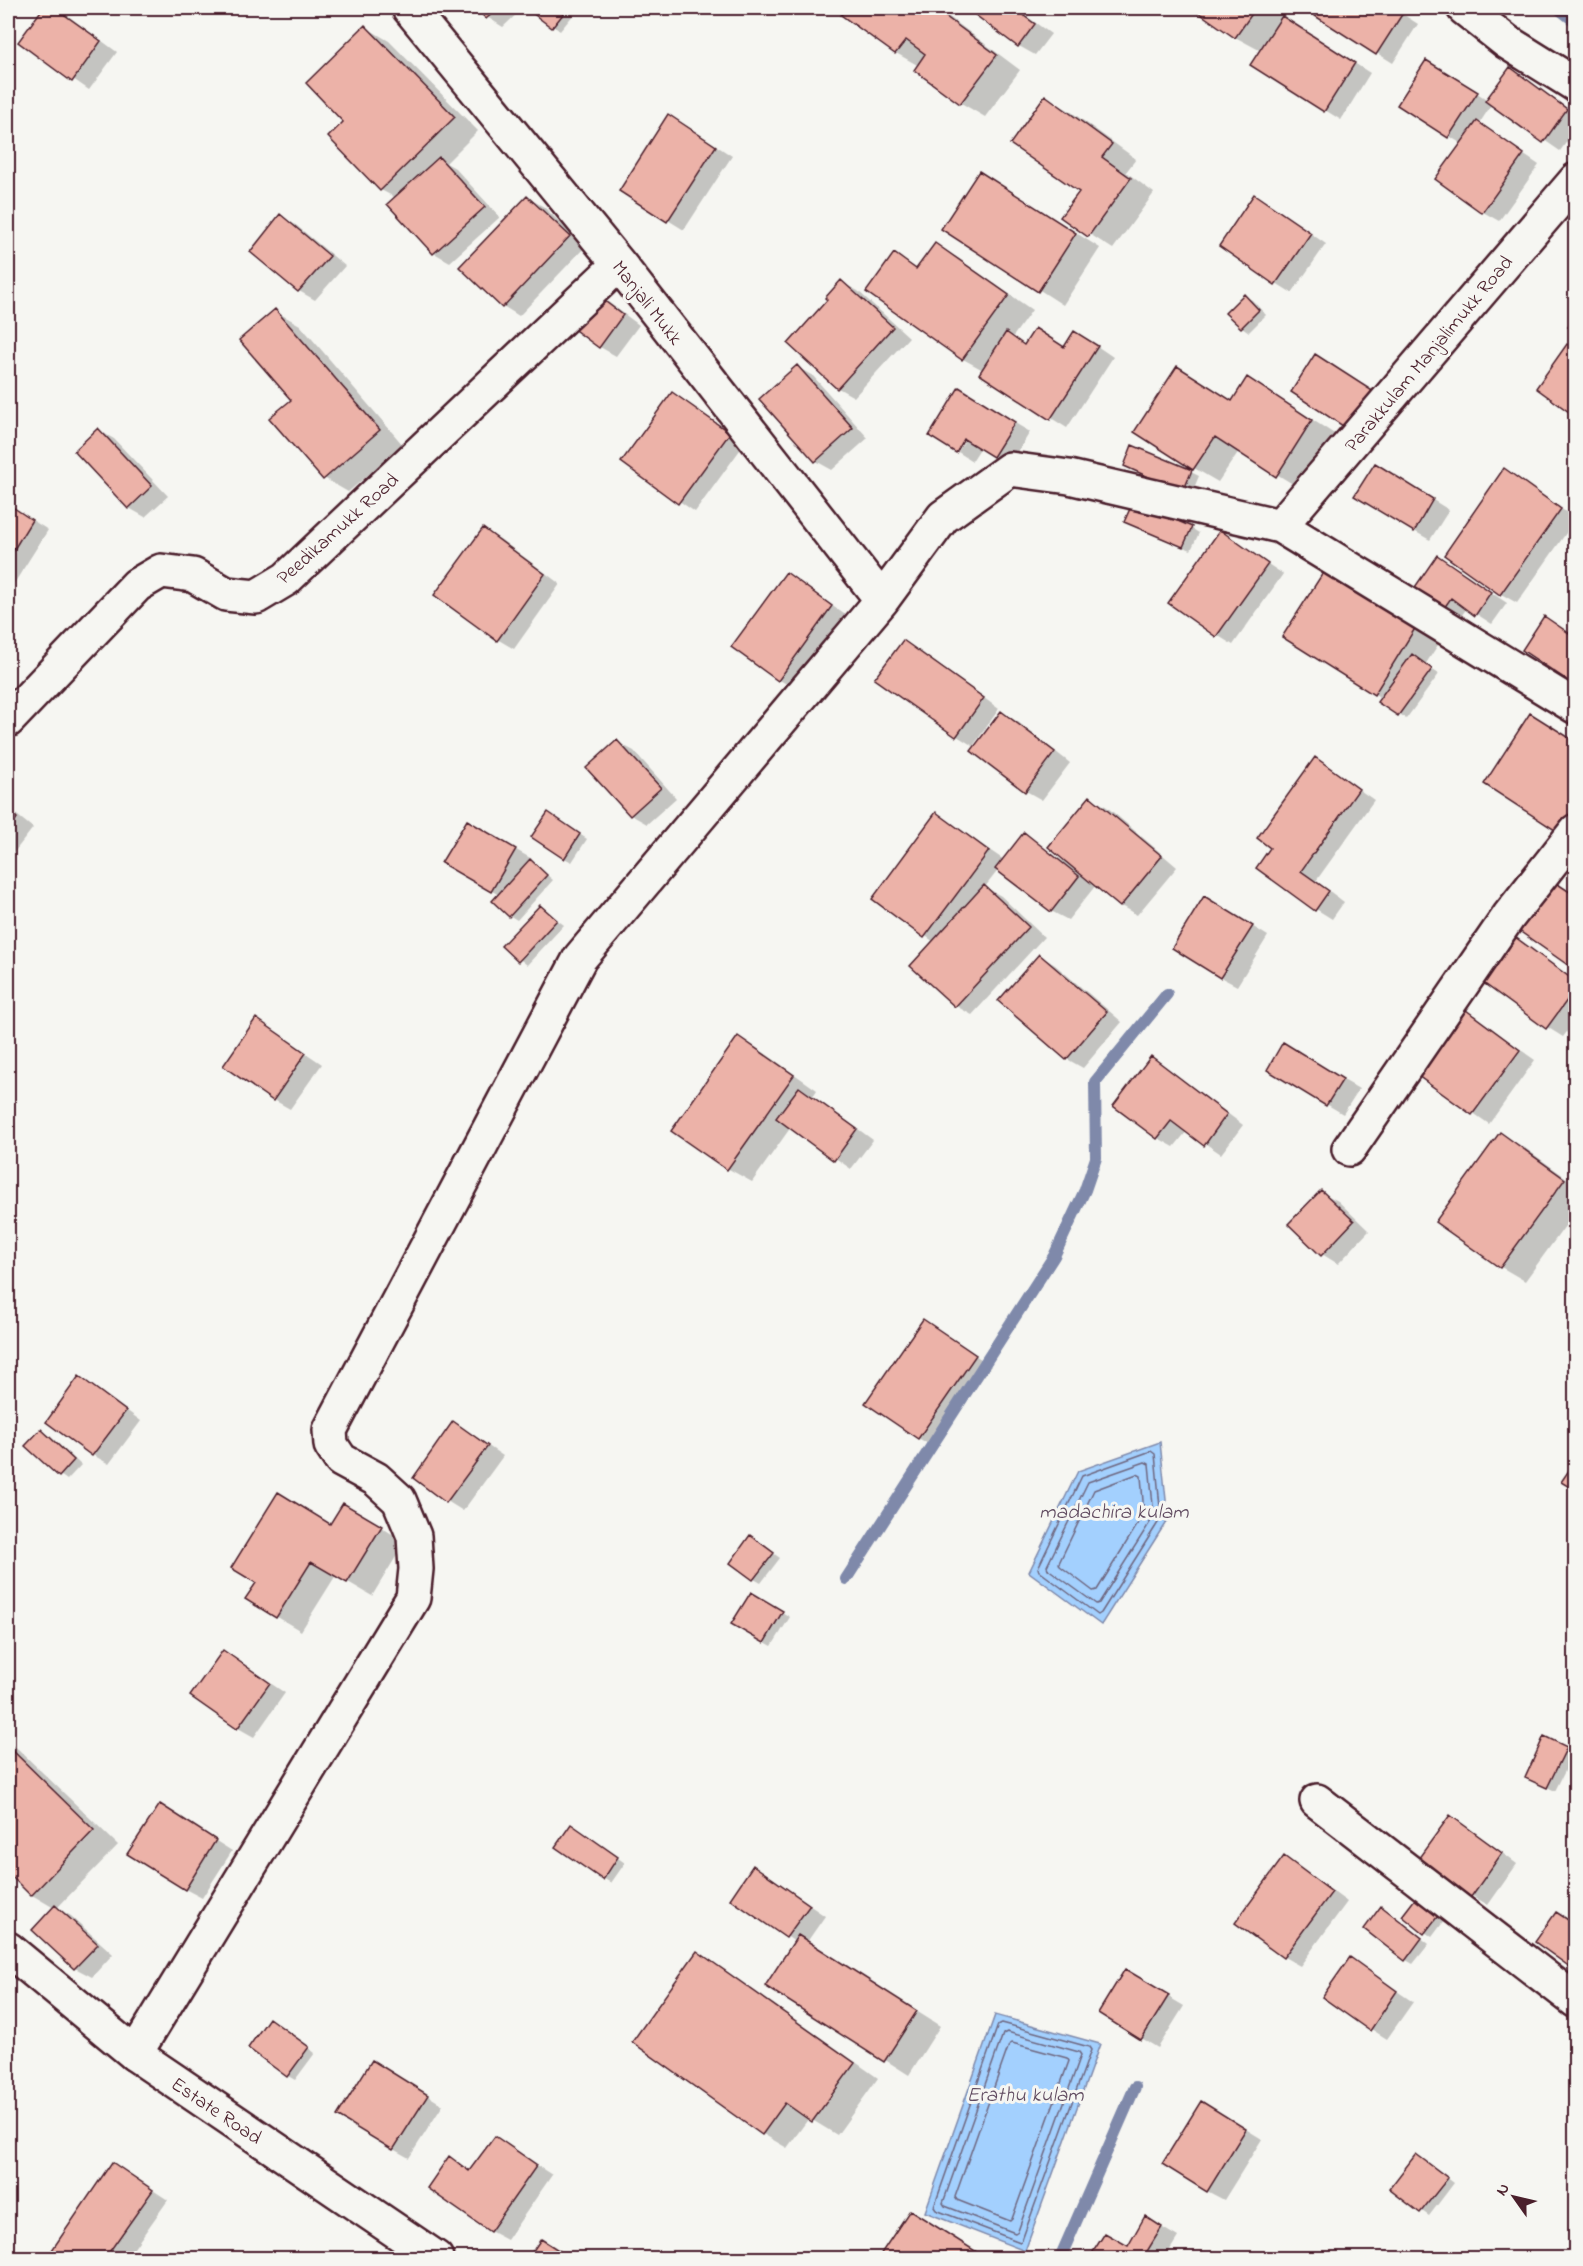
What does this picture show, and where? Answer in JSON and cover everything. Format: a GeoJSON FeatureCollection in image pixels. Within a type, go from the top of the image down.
{"type":"FeatureCollection","features":[{"type":"Feature","properties":{"kind":"street","name":"Manjali Mukk"},"geometry":{"type":"LineString","coordinates":[[409,8],[619,264],[882,600]]}},
{"type":"Feature","properties":{"kind":"street"},"geometry":{"type":"LineString","coordinates":[[1464,8],[1507,42],[1575,85]]}},
{"type":"Feature","properties":{"kind":"street","name":"Parakkulam Manjalimukk Road"},"geometry":{"type":"LineString","coordinates":[[1280,526],[1575,180]]}},
{"type":"Feature","properties":{"kind":"street","name":"Peedikamukk Road"},"geometry":{"type":"LineString","coordinates":[[8,720],[137,585],[161,571],[193,575],[226,594],[256,597],[286,579],[619,264]]}},
{"type":"Feature","properties":{"kind":"street"},"geometry":{"type":"LineString","coordinates":[[135,2054],[413,1598],[416,1569],[414,1536],[399,1500],[376,1479],[341,1460],[332,1445],[330,1430],[580,958],[882,600],[943,517],[1010,469],[1069,477],[1280,526],[1575,707]]}},
{"type":"Feature","properties":{"kind":"street"},"geometry":{"type":"LineString","coordinates":[[1349,1149],[1509,916],[1575,831]]}},
{"type":"Feature","properties":{"kind":"street"},"geometry":{"type":"LineString","coordinates":[[1317,1801],[1575,2001]]}},
{"type":"Feature","properties":{"kind":"street","name":"Estate Road"},"geometry":{"type":"LineString","coordinates":[[8,1949],[135,2054],[436,2259]]}},
{"type":"Feature","properties":{"kind":"water","name":"madachira kulam"},"geometry":{"type":"Polygon","coordinates":[[[1160,1442],[1168,1519],[1101,1625],[1029,1572],[1078,1471],[1160,1442]]]}},
{"type":"Feature","properties":{"kind":"water","name":"Erathu kulam"},"geometry":{"type":"Polygon","coordinates":[[[995,2015],[1100,2044],[1025,2251],[925,2212],[995,2015]]]}},
{"type":"Feature","properties":{"kind":"building"},"geometry":{"type":"Polygon","coordinates":[[[43,8],[55,8],[101,41],[72,82],[18,42],[43,8]]]}},
{"type":"Feature","properties":{"kind":"building"},"geometry":{"type":"Polygon","coordinates":[[[476,8],[498,8],[486,19],[476,8]]]}},
{"type":"Feature","properties":{"kind":"building"},"geometry":{"type":"Polygon","coordinates":[[[528,8],[568,8],[552,28],[528,8]]]}},
{"type":"Feature","properties":{"kind":"building"},"geometry":{"type":"Polygon","coordinates":[[[847,8],[934,8],[997,55],[960,104],[914,70],[925,54],[906,40],[895,54],[841,15],[847,8]]]}},
{"type":"Feature","properties":{"kind":"building"},"geometry":{"type":"Polygon","coordinates":[[[966,8],[1013,8],[1035,24],[1018,47],[966,8]]]}},
{"type":"Feature","properties":{"kind":"building"},"geometry":{"type":"Polygon","coordinates":[[[1192,8],[1256,8],[1235,38],[1192,8]]]}},
{"type":"Feature","properties":{"kind":"building"},"geometry":{"type":"Polygon","coordinates":[[[1320,8],[1394,8],[1403,13],[1376,55],[1315,16],[1320,8]]]}},
{"type":"Feature","properties":{"kind":"building"},"geometry":{"type":"Polygon","coordinates":[[[1282,16],[1355,63],[1324,112],[1250,65],[1282,16]]]}},
{"type":"Feature","properties":{"kind":"building"},"geometry":{"type":"Polygon","coordinates":[[[365,25],[455,117],[380,191],[328,137],[343,122],[306,83],[365,25]]]}},
{"type":"Feature","properties":{"kind":"building"},"geometry":{"type":"Polygon","coordinates":[[[1426,60],[1478,92],[1448,138],[1397,105],[1426,60]]]}},
{"type":"Feature","properties":{"kind":"building"},"geometry":{"type":"Polygon","coordinates":[[[1510,67],[1567,109],[1543,143],[1485,101],[1510,67]]]}},
{"type":"Feature","properties":{"kind":"building"},"geometry":{"type":"Polygon","coordinates":[[[1045,95],[1112,144],[1102,157],[1131,178],[1088,237],[1060,217],[1079,192],[1010,144],[1045,95]]]}},
{"type":"Feature","properties":{"kind":"building"},"geometry":{"type":"Polygon","coordinates":[[[668,114],[716,146],[667,222],[619,191],[668,114]]]}},
{"type":"Feature","properties":{"kind":"building"},"geometry":{"type":"Polygon","coordinates":[[[1477,121],[1524,154],[1482,213],[1435,179],[1477,121]]]}},
{"type":"Feature","properties":{"kind":"building"},"geometry":{"type":"Polygon","coordinates":[[[439,157],[485,207],[433,254],[387,204],[439,157]]]}},
{"type":"Feature","properties":{"kind":"building"},"geometry":{"type":"Polygon","coordinates":[[[979,171],[1076,233],[1038,292],[941,229],[979,171]]]}},
{"type":"Feature","properties":{"kind":"building"},"geometry":{"type":"Polygon","coordinates":[[[1254,194],[1311,233],[1275,285],[1219,246],[1254,194]]]}},
{"type":"Feature","properties":{"kind":"building"},"geometry":{"type":"Polygon","coordinates":[[[527,196],[570,236],[502,308],[459,267],[527,196]]]}},
{"type":"Feature","properties":{"kind":"building"},"geometry":{"type":"Polygon","coordinates":[[[280,214],[330,256],[298,292],[250,252],[280,214]]]}},
{"type":"Feature","properties":{"kind":"building"},"geometry":{"type":"Polygon","coordinates":[[[935,243],[1009,295],[962,360],[866,292],[894,253],[916,269],[935,243]]]}},
{"type":"Feature","properties":{"kind":"building"},"geometry":{"type":"Polygon","coordinates":[[[577,280],[623,315],[599,348],[552,313],[577,280]]]}},
{"type":"Feature","properties":{"kind":"building"},"geometry":{"type":"Polygon","coordinates":[[[841,280],[893,327],[837,389],[788,344],[827,300],[825,298],[841,280]]]}},
{"type":"Feature","properties":{"kind":"building"},"geometry":{"type":"Polygon","coordinates":[[[1244,294],[1259,310],[1241,328],[1225,313],[1244,294]]]}},
{"type":"Feature","properties":{"kind":"building"},"geometry":{"type":"Polygon","coordinates":[[[275,309],[380,430],[323,480],[269,418],[291,400],[239,340],[275,309]]]}},
{"type":"Feature","properties":{"kind":"building"},"geometry":{"type":"Polygon","coordinates":[[[1576,316],[1576,333],[1568,327],[1576,316]]]}},
{"type":"Feature","properties":{"kind":"building"},"geometry":{"type":"Polygon","coordinates":[[[1035,328],[1064,347],[1074,331],[1098,346],[1050,420],[979,374],[1006,332],[1024,345],[1035,328]]]}},
{"type":"Feature","properties":{"kind":"building"},"geometry":{"type":"Polygon","coordinates":[[[1567,344],[1576,350],[1576,417],[1536,388],[1567,344]]]}},
{"type":"Feature","properties":{"kind":"building"},"geometry":{"type":"Polygon","coordinates":[[[1315,354],[1374,392],[1349,430],[1291,392],[1315,354]]]}},
{"type":"Feature","properties":{"kind":"building"},"geometry":{"type":"Polygon","coordinates":[[[797,365],[853,428],[815,462],[759,399],[797,365]]]}},
{"type":"Feature","properties":{"kind":"building"},"geometry":{"type":"Polygon","coordinates":[[[1177,366],[1232,401],[1247,377],[1312,420],[1276,477],[1215,437],[1193,470],[1134,432],[1177,366]]]}},
{"type":"Feature","properties":{"kind":"building"},"geometry":{"type":"Polygon","coordinates":[[[959,387],[1015,422],[993,457],[964,439],[956,453],[929,436],[959,387]]]}},
{"type":"Feature","properties":{"kind":"building"},"geometry":{"type":"Polygon","coordinates":[[[672,392],[730,433],[678,504],[621,462],[672,392]]]}},
{"type":"Feature","properties":{"kind":"building"},"geometry":{"type":"Polygon","coordinates":[[[98,428],[152,486],[128,509],[74,451],[98,428]]]}},
{"type":"Feature","properties":{"kind":"building"},"geometry":{"type":"Polygon","coordinates":[[[1132,445],[1192,470],[1183,492],[1124,466],[1132,445]]]}},
{"type":"Feature","properties":{"kind":"building"},"geometry":{"type":"Polygon","coordinates":[[[1375,463],[1433,499],[1414,532],[1354,496],[1375,463]]]}},
{"type":"Feature","properties":{"kind":"building"},"geometry":{"type":"Polygon","coordinates":[[[1504,468],[1561,509],[1500,595],[1444,555],[1504,468]]]}},
{"type":"Feature","properties":{"kind":"building"},"geometry":{"type":"Polygon","coordinates":[[[1133,502],[1192,527],[1183,547],[1124,522],[1133,502]]]}},
{"type":"Feature","properties":{"kind":"building"},"geometry":{"type":"Polygon","coordinates":[[[8,504],[32,520],[8,559],[8,504]]]}},
{"type":"Feature","properties":{"kind":"building"},"geometry":{"type":"Polygon","coordinates":[[[483,528],[545,574],[497,641],[434,595],[483,528]]]}},
{"type":"Feature","properties":{"kind":"building"},"geometry":{"type":"Polygon","coordinates":[[[1220,530],[1268,564],[1216,637],[1168,603],[1220,530]]]}},
{"type":"Feature","properties":{"kind":"building"},"geometry":{"type":"Polygon","coordinates":[[[1437,555],[1491,592],[1475,616],[1451,598],[1442,611],[1413,590],[1437,555]]]}},
{"type":"Feature","properties":{"kind":"building"},"geometry":{"type":"Polygon","coordinates":[[[1328,565],[1419,622],[1374,695],[1282,637],[1328,565]]]}},
{"type":"Feature","properties":{"kind":"building"},"geometry":{"type":"Polygon","coordinates":[[[786,572],[832,606],[778,681],[731,647],[786,572]]]}},
{"type":"Feature","properties":{"kind":"building"},"geometry":{"type":"Polygon","coordinates":[[[1544,616],[1576,638],[1576,686],[1522,650],[1544,616]]]}},
{"type":"Feature","properties":{"kind":"building"},"geometry":{"type":"Polygon","coordinates":[[[903,640],[984,698],[956,737],[874,679],[903,640]]]}},
{"type":"Feature","properties":{"kind":"building"},"geometry":{"type":"Polygon","coordinates":[[[1412,654],[1432,669],[1398,716],[1377,702],[1412,654]]]}},
{"type":"Feature","properties":{"kind":"building"},"geometry":{"type":"Polygon","coordinates":[[[1001,711],[1055,752],[1025,792],[971,751],[1001,711]]]}},
{"type":"Feature","properties":{"kind":"building"},"geometry":{"type":"Polygon","coordinates":[[[1530,713],[1576,742],[1576,819],[1564,836],[1484,784],[1530,713]]]}},
{"type":"Feature","properties":{"kind":"building"},"geometry":{"type":"Polygon","coordinates":[[[617,740],[661,788],[630,816],[586,768],[617,740]]]}},
{"type":"Feature","properties":{"kind":"building"},"geometry":{"type":"Polygon","coordinates":[[[1315,757],[1359,789],[1301,871],[1329,891],[1315,911],[1256,868],[1270,848],[1257,838],[1315,757]]]}},
{"type":"Feature","properties":{"kind":"building"},"geometry":{"type":"Polygon","coordinates":[[[1090,796],[1162,856],[1120,907],[1048,847],[1090,796]]]}},
{"type":"Feature","properties":{"kind":"building"},"geometry":{"type":"Polygon","coordinates":[[[8,810],[17,818],[8,830],[8,810]]]}},
{"type":"Feature","properties":{"kind":"building"},"geometry":{"type":"Polygon","coordinates":[[[548,812],[580,834],[564,859],[531,837],[548,812]]]}},
{"type":"Feature","properties":{"kind":"building"},"geometry":{"type":"Polygon","coordinates":[[[936,812],[989,851],[924,938],[872,899],[936,812]]]}},
{"type":"Feature","properties":{"kind":"building"},"geometry":{"type":"Polygon","coordinates":[[[467,820],[516,849],[491,892],[441,863],[467,820]]]}},
{"type":"Feature","properties":{"kind":"building"},"geometry":{"type":"Polygon","coordinates":[[[1024,832],[1079,876],[1051,912],[995,869],[1024,832]]]}},
{"type":"Feature","properties":{"kind":"building"},"geometry":{"type":"Polygon","coordinates":[[[530,859],[547,875],[509,917],[492,901],[530,859]]]}},
{"type":"Feature","properties":{"kind":"building"},"geometry":{"type":"Polygon","coordinates":[[[1553,881],[1576,896],[1576,963],[1572,968],[1518,930],[1553,881]]]}},
{"type":"Feature","properties":{"kind":"building"},"geometry":{"type":"Polygon","coordinates":[[[984,885],[1029,927],[955,1007],[910,966],[984,885]]]}},
{"type":"Feature","properties":{"kind":"building"},"geometry":{"type":"Polygon","coordinates":[[[1204,896],[1253,926],[1220,978],[1172,948],[1204,896]]]}},
{"type":"Feature","properties":{"kind":"building"},"geometry":{"type":"Polygon","coordinates":[[[540,905],[557,920],[518,962],[501,946],[540,905]]]}},
{"type":"Feature","properties":{"kind":"building"},"geometry":{"type":"Polygon","coordinates":[[[1511,934],[1576,982],[1576,988],[1546,1029],[1478,979],[1511,934]]]}},
{"type":"Feature","properties":{"kind":"building"},"geometry":{"type":"Polygon","coordinates":[[[1039,954],[1107,1012],[1066,1060],[998,1001],[1039,954]]]}},
{"type":"Feature","properties":{"kind":"building"},"geometry":{"type":"Polygon","coordinates":[[[1462,1007],[1520,1050],[1472,1115],[1414,1073],[1462,1007]]]}},
{"type":"Feature","properties":{"kind":"building"},"geometry":{"type":"Polygon","coordinates":[[[256,1018],[306,1053],[273,1101],[223,1066],[256,1018]]]}},
{"type":"Feature","properties":{"kind":"building"},"geometry":{"type":"Polygon","coordinates":[[[738,1036],[794,1075],[727,1170],[671,1131],[738,1036]]]}},
{"type":"Feature","properties":{"kind":"building"},"geometry":{"type":"Polygon","coordinates":[[[1283,1042],[1343,1079],[1326,1106],[1267,1070],[1283,1042]]]}},
{"type":"Feature","properties":{"kind":"building"},"geometry":{"type":"Polygon","coordinates":[[[1151,1056],[1227,1114],[1204,1146],[1171,1121],[1157,1139],[1113,1106],[1151,1056]]]}},
{"type":"Feature","properties":{"kind":"building"},"geometry":{"type":"Polygon","coordinates":[[[799,1087],[857,1129],[834,1161],[776,1118],[799,1087]]]}},
{"type":"Feature","properties":{"kind":"building"},"geometry":{"type":"Polygon","coordinates":[[[1500,1132],[1565,1179],[1500,1268],[1435,1222],[1500,1132]]]}},
{"type":"Feature","properties":{"kind":"building"},"geometry":{"type":"Polygon","coordinates":[[[1321,1190],[1354,1221],[1321,1256],[1288,1224],[1321,1190]]]}},
{"type":"Feature","properties":{"kind":"building"},"geometry":{"type":"Polygon","coordinates":[[[923,1319],[976,1355],[918,1439],[865,1403],[923,1319]]]}},
{"type":"Feature","properties":{"kind":"building"},"geometry":{"type":"Polygon","coordinates":[[[79,1376],[126,1411],[92,1456],[46,1422],[79,1376]]]}},
{"type":"Feature","properties":{"kind":"building"},"geometry":{"type":"Polygon","coordinates":[[[453,1421],[488,1446],[446,1503],[413,1478],[453,1421]]]}},
{"type":"Feature","properties":{"kind":"building"},"geometry":{"type":"Polygon","coordinates":[[[41,1429],[74,1460],[59,1477],[25,1446],[41,1429]]]}},
{"type":"Feature","properties":{"kind":"building"},"geometry":{"type":"Polygon","coordinates":[[[1576,1460],[1576,1491],[1561,1482],[1576,1460]]]}},
{"type":"Feature","properties":{"kind":"building"},"geometry":{"type":"Polygon","coordinates":[[[278,1492],[330,1524],[343,1503],[382,1526],[347,1583],[311,1562],[276,1618],[245,1599],[256,1583],[231,1568],[278,1492]]]}},
{"type":"Feature","properties":{"kind":"building"},"geometry":{"type":"Polygon","coordinates":[[[750,1535],[774,1553],[753,1580],[730,1563],[750,1535]]]}},
{"type":"Feature","properties":{"kind":"building"},"geometry":{"type":"Polygon","coordinates":[[[751,1592],[783,1611],[764,1643],[731,1624],[751,1592]]]}},
{"type":"Feature","properties":{"kind":"building"},"geometry":{"type":"Polygon","coordinates":[[[223,1650],[270,1683],[237,1729],[190,1696],[223,1650]]]}},
{"type":"Feature","properties":{"kind":"building"},"geometry":{"type":"Polygon","coordinates":[[[1544,1736],[1567,1747],[1547,1788],[1525,1778],[1544,1736]]]}},
{"type":"Feature","properties":{"kind":"building"},"geometry":{"type":"Polygon","coordinates":[[[8,1746],[94,1830],[31,1896],[8,1873],[8,1746]]]}},
{"type":"Feature","properties":{"kind":"building"},"geometry":{"type":"Polygon","coordinates":[[[160,1804],[216,1840],[185,1890],[127,1854],[160,1804]]]}},
{"type":"Feature","properties":{"kind":"building"},"geometry":{"type":"Polygon","coordinates":[[[1450,1815],[1502,1853],[1471,1897],[1418,1859],[1450,1815]]]}},
{"type":"Feature","properties":{"kind":"building"},"geometry":{"type":"Polygon","coordinates":[[[571,1824],[618,1857],[603,1880],[555,1847],[571,1824]]]}},
{"type":"Feature","properties":{"kind":"building"},"geometry":{"type":"Polygon","coordinates":[[[1284,1856],[1332,1892],[1283,1958],[1235,1923],[1284,1856]]]}},
{"type":"Feature","properties":{"kind":"building"},"geometry":{"type":"Polygon","coordinates":[[[753,1865],[810,1905],[786,1938],[730,1899],[753,1865]]]}},
{"type":"Feature","properties":{"kind":"building"},"geometry":{"type":"Polygon","coordinates":[[[1415,1899],[1438,1916],[1424,1934],[1402,1916],[1415,1899]]]}},
{"type":"Feature","properties":{"kind":"building"},"geometry":{"type":"Polygon","coordinates":[[[55,1905],[98,1944],[74,1969],[32,1930],[55,1905]]]}},
{"type":"Feature","properties":{"kind":"building"},"geometry":{"type":"Polygon","coordinates":[[[1381,1906],[1422,1938],[1405,1961],[1364,1929],[1381,1906]]]}},
{"type":"Feature","properties":{"kind":"building"},"geometry":{"type":"Polygon","coordinates":[[[1556,1912],[1576,1925],[1576,1960],[1570,1967],[1535,1942],[1556,1912]]]}},
{"type":"Feature","properties":{"kind":"building"},"geometry":{"type":"Polygon","coordinates":[[[798,1935],[917,2011],[884,2062],[765,1986],[798,1935]]]}},
{"type":"Feature","properties":{"kind":"building"},"geometry":{"type":"Polygon","coordinates":[[[697,1951],[855,2063],[812,2122],[785,2103],[762,2135],[632,2042],[697,1951]]]}},
{"type":"Feature","properties":{"kind":"building"},"geometry":{"type":"Polygon","coordinates":[[[1350,1957],[1397,1991],[1370,2031],[1322,1997],[1350,1957]]]}},
{"type":"Feature","properties":{"kind":"building"},"geometry":{"type":"Polygon","coordinates":[[[1125,1969],[1169,1995],[1141,2040],[1098,2013],[1125,1969]]]}},
{"type":"Feature","properties":{"kind":"building"},"geometry":{"type":"Polygon","coordinates":[[[269,2018],[309,2047],[287,2077],[248,2048],[269,2018]]]}},
{"type":"Feature","properties":{"kind":"building"},"geometry":{"type":"Polygon","coordinates":[[[372,2060],[428,2095],[393,2150],[337,2116],[372,2060]]]}},
{"type":"Feature","properties":{"kind":"building"},"geometry":{"type":"Polygon","coordinates":[[[1201,2101],[1246,2129],[1207,2192],[1162,2164],[1201,2101]]]}},
{"type":"Feature","properties":{"kind":"building"},"geometry":{"type":"Polygon","coordinates":[[[495,2136],[537,2165],[490,2232],[427,2188],[449,2156],[469,2171],[495,2136]]]}},
{"type":"Feature","properties":{"kind":"building"},"geometry":{"type":"Polygon","coordinates":[[[1416,2154],[1448,2178],[1420,2213],[1389,2189],[1416,2154]]]}},
{"type":"Feature","properties":{"kind":"building"},"geometry":{"type":"Polygon","coordinates":[[[112,2162],[153,2190],[105,2258],[64,2258],[52,2250],[112,2162]]]}},
{"type":"Feature","properties":{"kind":"building"},"geometry":{"type":"Polygon","coordinates":[[[910,2210],[980,2254],[977,2258],[878,2258],[910,2210]]]}},
{"type":"Feature","properties":{"kind":"building"},"geometry":{"type":"Polygon","coordinates":[[[1145,2216],[1162,2227],[1143,2258],[1097,2258],[1091,2255],[1105,2233],[1128,2246],[1145,2216]]]}},
{"type":"Feature","properties":{"kind":"building"},"geometry":{"type":"Polygon","coordinates":[[[541,2239],[571,2258],[528,2258],[541,2239]]]}},
{"type":"Feature","properties":{"kind":"waterway"},"geometry":{"type":"LineString","coordinates":[[1558,8],[1576,22]]}},
{"type":"Feature","properties":{"kind":"waterway"},"geometry":{"type":"LineString","coordinates":[[846,1579],[1054,1256],[1085,1190],[1096,1158],[1095,1082],[1167,994]]}},
{"type":"Feature","properties":{"kind":"waterway"},"geometry":{"type":"LineString","coordinates":[[1060,2258],[1135,2087]]}}]}
